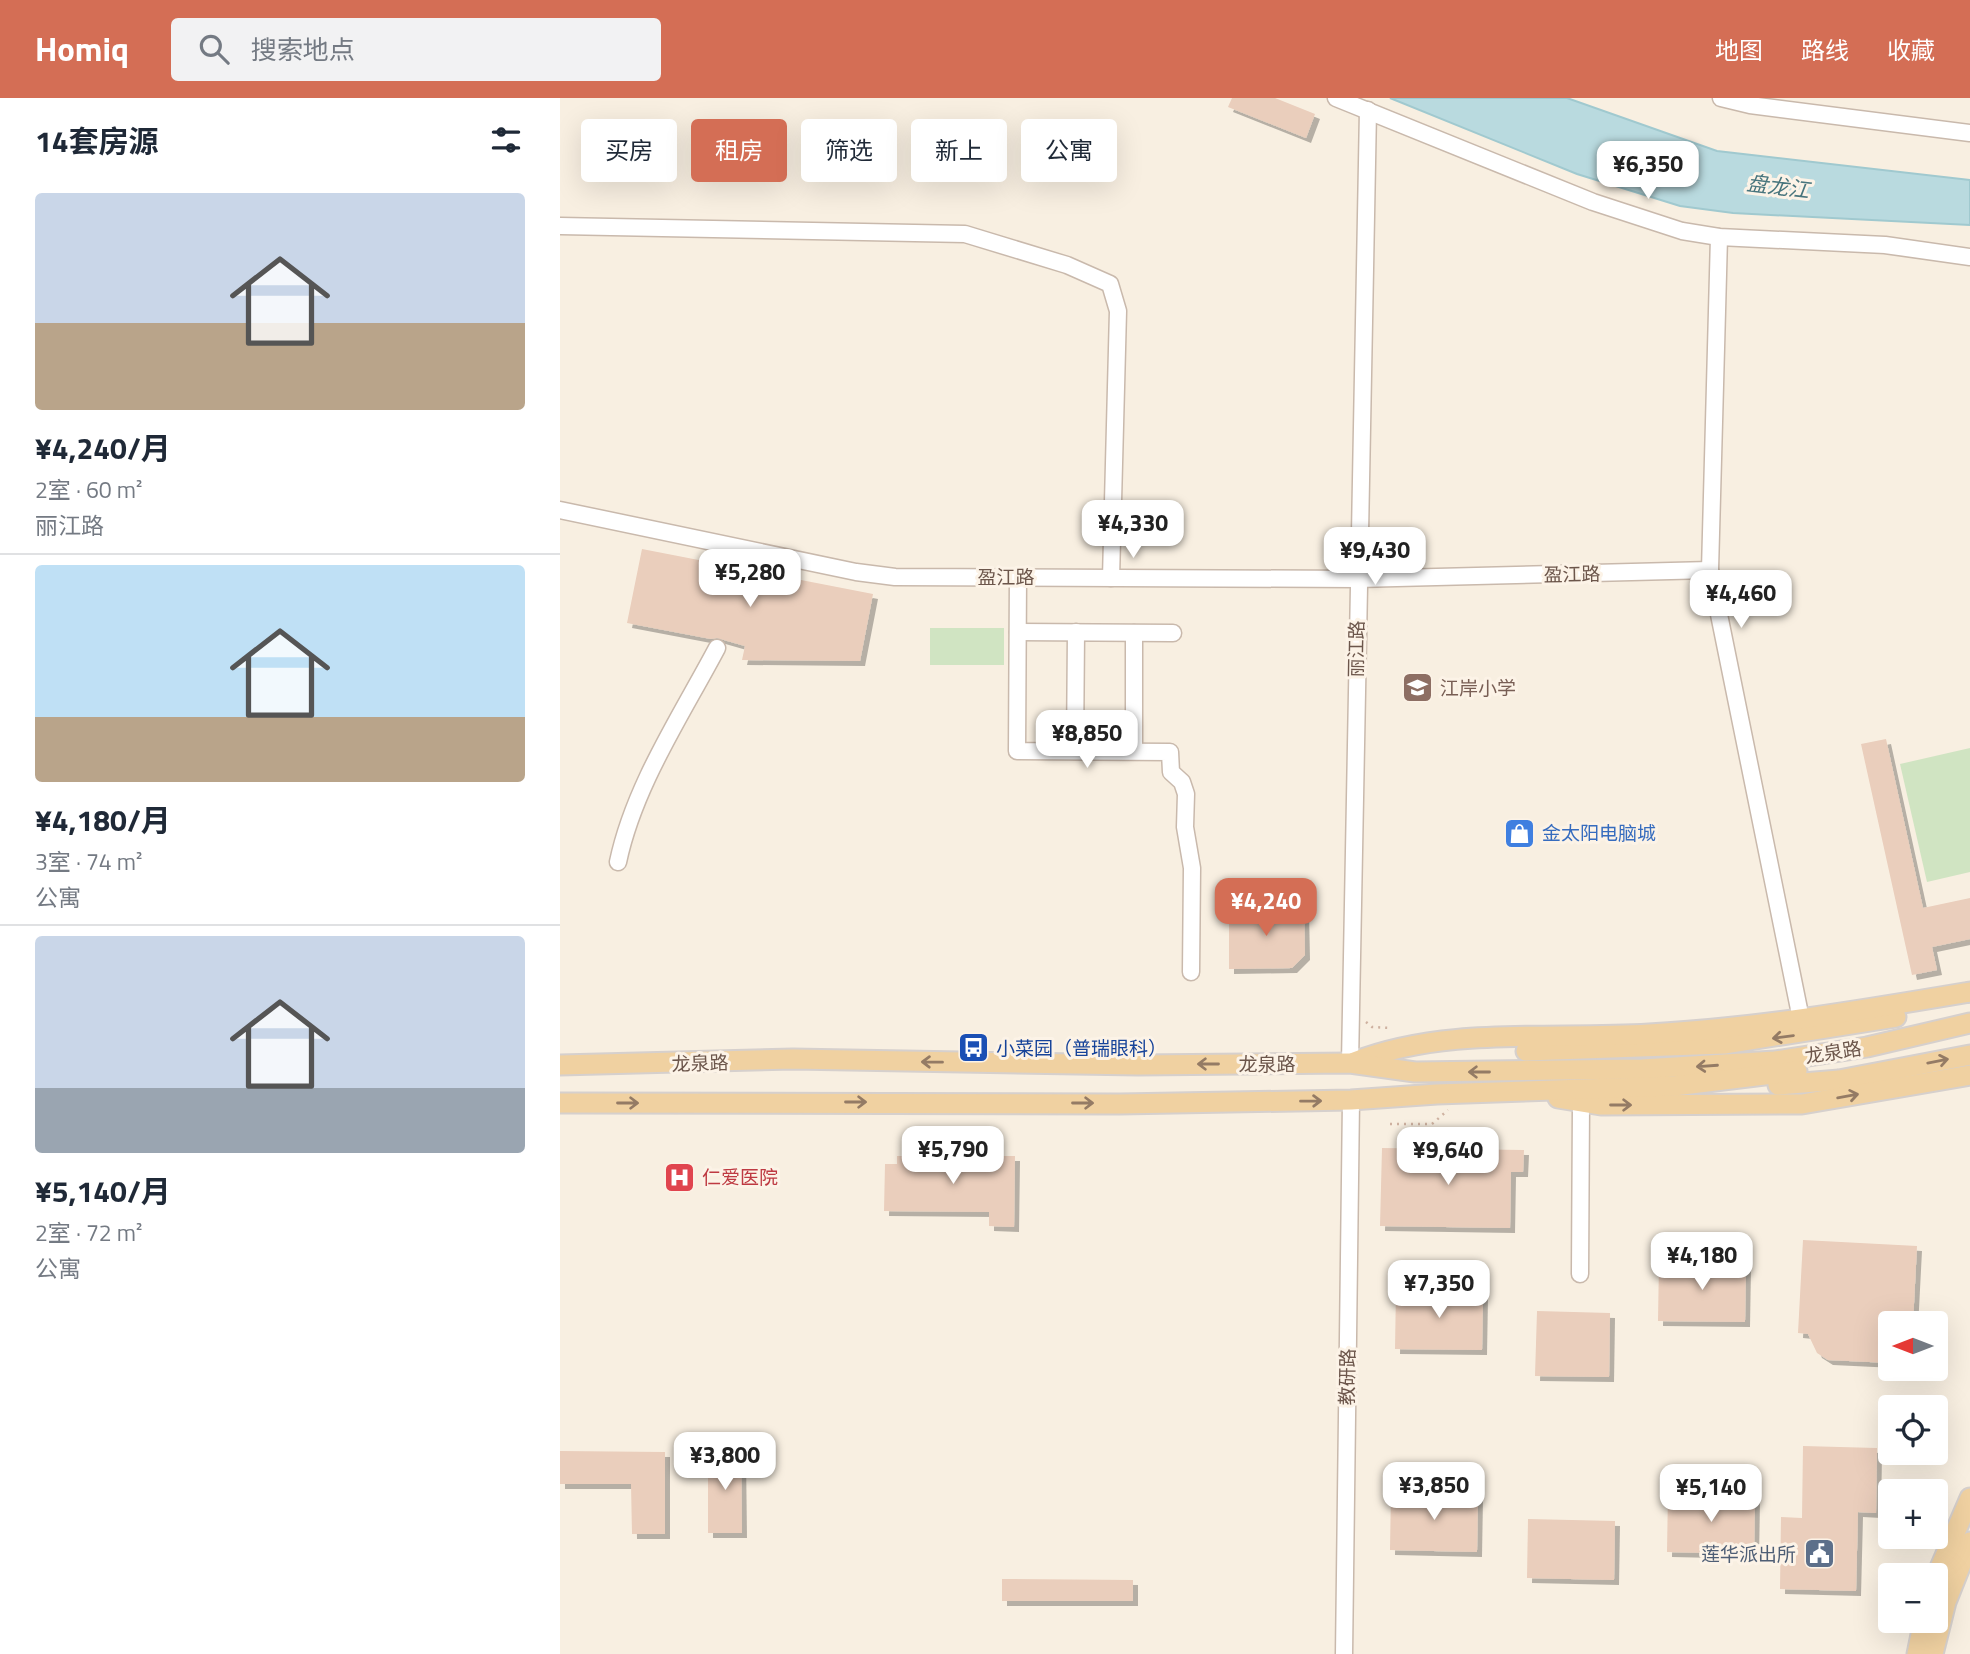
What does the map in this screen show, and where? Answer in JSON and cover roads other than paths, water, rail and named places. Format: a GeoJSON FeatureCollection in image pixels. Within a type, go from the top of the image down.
{"type":"FeatureCollection","features":[{"type":"Feature","properties":{"kind":"main road"},"geometry":{"type":"LineString","coordinates":[[1350,1063],[1401,1048],[1472,1039],[1643,1035],[1718,1030],[1970,992]]}},
{"type":"Feature","properties":{"kind":"main road"},"geometry":{"type":"LineString","coordinates":[[1350,1063],[1477,1052],[1724,1044],[1863,1024],[1970,1000]]}},
{"type":"Feature","properties":{"kind":"main road","name":"龙泉路"},"geometry":{"type":"LineString","coordinates":[[560,1065],[793,1059],[1138,1065],[1350,1063],[1415,1072],[1655,1069],[1775,1073],[1867,1047],[1970,1023]]}},
{"type":"Feature","properties":{"kind":"main road","name":"龙泉路"},"geometry":{"type":"LineString","coordinates":[[560,1103],[1121,1104],[1351,1100],[1674,1086],[1871,1060],[1970,1037]]}},
{"type":"Feature","properties":{"kind":"main road"},"geometry":{"type":"LineString","coordinates":[[1775,1073],[1839,1080],[1970,1055]]}},
{"type":"Feature","properties":{"kind":"main road"},"geometry":{"type":"LineString","coordinates":[[1530,1091],[1581,1103],[1802,1104],[1970,1075]]}},
{"type":"Feature","properties":{"kind":"main road"},"geometry":{"type":"LineString","coordinates":[[1933,1654],[1970,1498]]}},
{"type":"Feature","properties":{"kind":"main road"},"geometry":{"type":"LineString","coordinates":[[1945,1563],[1961,1538]]}},
{"type":"Feature","properties":{"kind":"main road"},"geometry":{"type":"LineString","coordinates":[[1944,1654],[1956,1605],[1970,1572]]}},
{"type":"Feature","properties":{"kind":"main road"},"geometry":{"type":"LineString","coordinates":[[1917,1654],[1921,1633]]}},
{"type":"Feature","properties":{"kind":"street"},"geometry":{"type":"LineString","coordinates":[[1336,98],[1593,202],[1682,231],[1719,237],[1885,245],[1970,257]]}},
{"type":"Feature","properties":{"kind":"street"},"geometry":{"type":"LineString","coordinates":[[1721,98],[1970,132]]}},
{"type":"Feature","properties":{"kind":"street","name":"丽江路"},"geometry":{"type":"LineString","coordinates":[[1350,1063],[1357,579],[1368,110]]}},
{"type":"Feature","properties":{"kind":"street"},"geometry":{"type":"LineString","coordinates":[[560,226],[965,234],[1067,265],[1110,284],[1118,311],[1111,578]]}},
{"type":"Feature","properties":{"kind":"street"},"geometry":{"type":"LineString","coordinates":[[1719,237],[1710,570],[1801,1019]]}},
{"type":"Feature","properties":{"kind":"street","name":"盈江路"},"geometry":{"type":"LineString","coordinates":[[560,510],[856,572],[895,577],[1357,579],[1710,570]]}},
{"type":"Feature","properties":{"kind":"street"},"geometry":{"type":"LineString","coordinates":[[1018,576],[1017,751],[1170,752],[1171,772],[1182,782],[1186,794],[1185,827],[1192,868],[1191,972]]}},
{"type":"Feature","properties":{"kind":"street"},"geometry":{"type":"LineString","coordinates":[[1018,632],[1173,633]]}},
{"type":"Feature","properties":{"kind":"street"},"geometry":{"type":"LineString","coordinates":[[1075,751],[1076,632]]}},
{"type":"Feature","properties":{"kind":"street"},"geometry":{"type":"LineString","coordinates":[[1134,633],[1134,751]]}},
{"type":"Feature","properties":{"kind":"street"},"geometry":{"type":"LineString","coordinates":[[618,862],[624,836],[640,795],[717,648]]}},
{"type":"Feature","properties":{"kind":"street","name":"教研路"},"geometry":{"type":"LineString","coordinates":[[1344,1654],[1351,1100]]}},
{"type":"Feature","properties":{"kind":"street"},"geometry":{"type":"LineString","coordinates":[[1580,1273],[1581,1103]]}},
{"type":"Feature","properties":{"kind":"water","name":"盘龙江"},"geometry":{"type":"Polygon","coordinates":[[[1390,98],[1567,98],[1717,151],[1970,180],[1970,225],[1733,213],[1680,206],[1577,174],[1390,98]]]}},
{"type":"Feature","properties":{"kind":"place","name":"江岸小学"},"geometry":{"type":"Point","coordinates":[1417,688]}},
{"type":"Feature","properties":{"kind":"place","name":"金太阳电脑城"},"geometry":{"type":"Point","coordinates":[1519,833]}},
{"type":"Feature","properties":{"kind":"place","name":"小菜园（普瑞眼科）"},"geometry":{"type":"Point","coordinates":[973,1048]}},
{"type":"Feature","properties":{"kind":"place","name":"仁爱医院"},"geometry":{"type":"Point","coordinates":[679,1177]}},
{"type":"Feature","properties":{"kind":"place","name":"莲华派出所"},"geometry":{"type":"Point","coordinates":[1819,1554]}}]}
